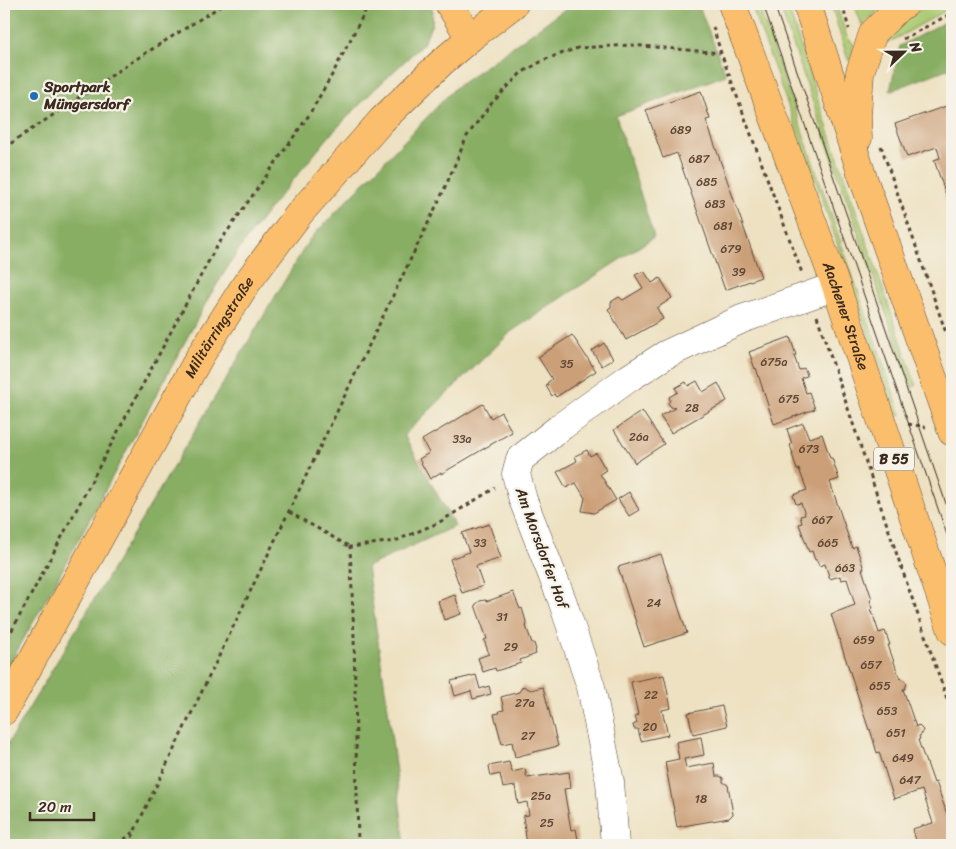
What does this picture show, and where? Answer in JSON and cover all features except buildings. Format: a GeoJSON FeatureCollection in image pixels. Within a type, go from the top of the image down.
{"type":"FeatureCollection","features":[{"type":"Feature","properties":{"kind":"main road"},"geometry":{"type":"LineString","coordinates":[[449,4],[480,21]]}},
{"type":"Feature","properties":{"kind":"main road","name":"Militärringstraße"},"geometry":{"type":"LineString","coordinates":[[4,711],[200,356],[246,284],[299,214],[382,120],[441,63],[480,21],[514,4]]}},
{"type":"Feature","properties":{"kind":"main road","name":"Aachener Straße"},"geometry":{"type":"LineString","coordinates":[[732,4],[836,286],[952,631]]}},
{"type":"Feature","properties":{"kind":"main road"},"geometry":{"type":"LineString","coordinates":[[807,4],[861,172],[952,432]]}},
{"type":"Feature","properties":{"kind":"main road"},"geometry":{"type":"LineString","coordinates":[[861,172],[856,116],[860,72],[873,33],[899,7],[905,4]]}},
{"type":"Feature","properties":{"kind":"street","name":"Am Morsdorfer Hof"},"geometry":{"type":"LineString","coordinates":[[615,845],[610,782],[591,688],[562,600],[523,500],[516,474],[520,459],[621,383],[665,355],[742,319],[836,286]]}},
{"type":"Feature","properties":{"kind":"path"},"geometry":{"type":"LineString","coordinates":[[4,148],[130,63],[224,4]]}},
{"type":"Feature","properties":{"kind":"path"},"geometry":{"type":"LineString","coordinates":[[4,645],[215,250],[308,115],[333,73],[369,4]]}},
{"type":"Feature","properties":{"kind":"path"},"geometry":{"type":"LineString","coordinates":[[842,4],[851,36],[868,48]]}},
{"type":"Feature","properties":{"kind":"path"},"geometry":{"type":"LineString","coordinates":[[895,43],[952,13]]}},
{"type":"Feature","properties":{"kind":"path"},"geometry":{"type":"LineString","coordinates":[[129,845],[444,190],[468,136],[490,104],[521,73],[546,59],[578,48],[631,45],[721,53],[810,295],[864,459],[952,713]]}},
{"type":"Feature","properties":{"kind":"path"},"geometry":{"type":"LineString","coordinates":[[880,144],[952,350]]}},
{"type":"Feature","properties":{"kind":"path"},"geometry":{"type":"LineString","coordinates":[[902,423],[927,428],[924,420]]}},
{"type":"Feature","properties":{"kind":"path"},"geometry":{"type":"LineString","coordinates":[[864,459],[891,449]]}},
{"type":"Feature","properties":{"kind":"path"},"geometry":{"type":"LineString","coordinates":[[289,512],[350,548],[395,542],[438,523],[516,474]]}},
{"type":"Feature","properties":{"kind":"path"},"geometry":{"type":"LineString","coordinates":[[350,548],[354,636],[358,845]]}},
{"type":"Feature","properties":{"kind":"path"},"geometry":{"type":"LineString","coordinates":[[118,845],[135,830]]}},
{"type":"Feature","properties":{"kind":"green space"},"geometry":{"type":"Polygon","coordinates":[[[4,4],[429,4],[433,10],[432,24],[423,44],[331,134],[269,209],[238,251],[209,297],[58,578],[4,674],[4,4]]]}},
{"type":"Feature","properties":{"kind":"green space"},"geometry":{"type":"Polygon","coordinates":[[[572,4],[698,4],[726,75],[616,116],[654,237],[512,331],[404,435],[455,526],[367,567],[388,709],[405,845],[4,845],[4,750],[309,240],[455,88],[572,4]]]}},
{"type":"Feature","properties":{"kind":"green space"},"geometry":{"type":"Polygon","coordinates":[[[751,4],[758,4],[901,415],[896,416],[821,196],[751,4]]]}},
{"type":"Feature","properties":{"kind":"green space"},"geometry":{"type":"Polygon","coordinates":[[[779,4],[787,4],[916,385],[912,388],[779,4]]]}},
{"type":"Feature","properties":{"kind":"green space"},"geometry":{"type":"Polygon","coordinates":[[[831,4],[836,4],[847,37],[854,44],[850,60],[848,60],[831,4]]]}},
{"type":"Feature","properties":{"kind":"green space"},"geometry":{"type":"Polygon","coordinates":[[[854,4],[885,4],[862,25],[854,4]]]}},
{"type":"Feature","properties":{"kind":"green space"},"geometry":{"type":"Polygon","coordinates":[[[931,4],[952,4],[952,7],[890,42],[884,42],[882,39],[897,24],[931,4]]]}},
{"type":"Feature","properties":{"kind":"green space"},"geometry":{"type":"Polygon","coordinates":[[[952,18],[952,67],[890,91],[900,46],[952,18]]]}},
{"type":"Feature","properties":{"kind":"tram line"},"geometry":{"type":"LineString","coordinates":[[763,4],[952,549]]}},
{"type":"Feature","properties":{"kind":"tram line"},"geometry":{"type":"LineString","coordinates":[[774,4],[952,521]]}},
{"type":"Feature","properties":{"kind":"place","name":"Sportpark Müngersdorf"},"geometry":{"type":"Point","coordinates":[34,96]}}]}
